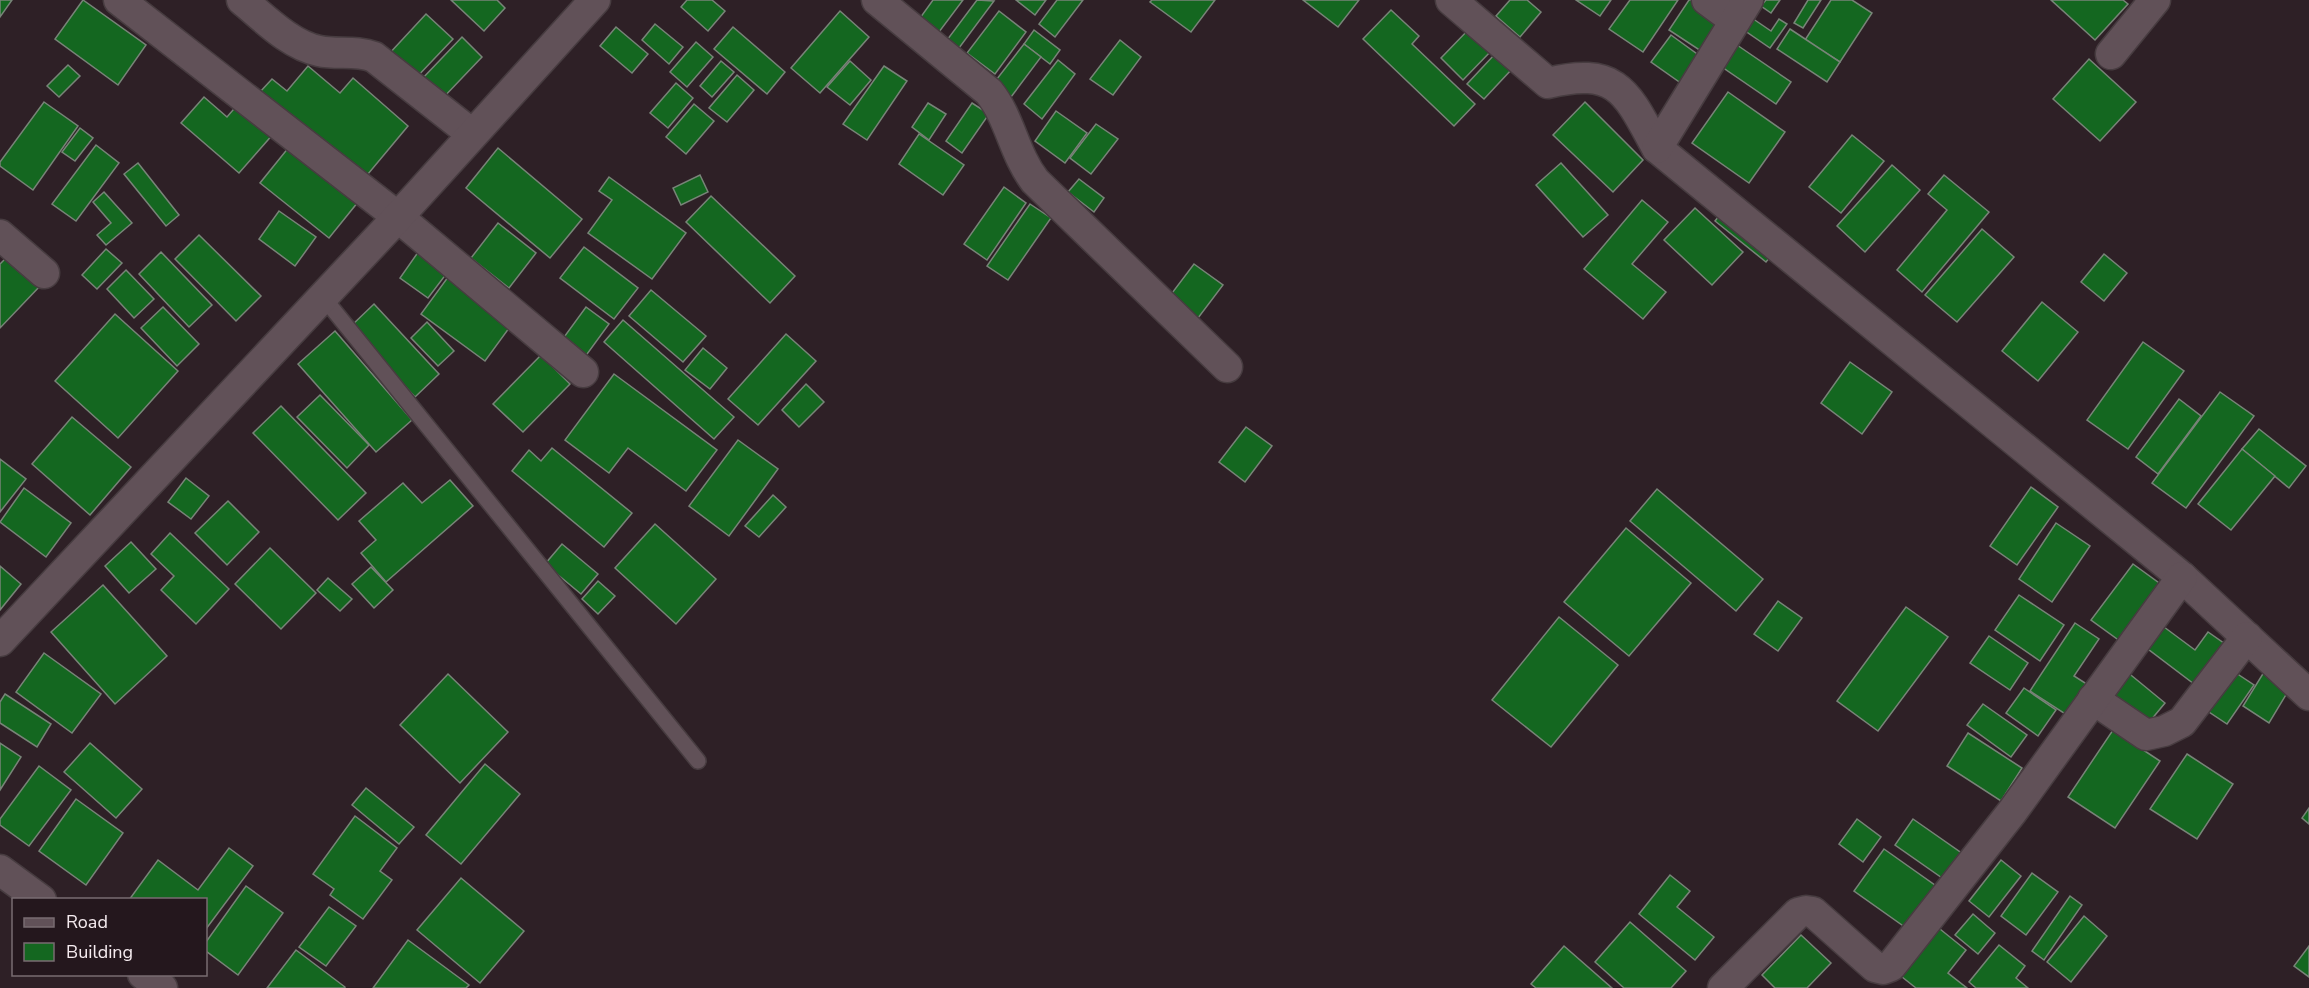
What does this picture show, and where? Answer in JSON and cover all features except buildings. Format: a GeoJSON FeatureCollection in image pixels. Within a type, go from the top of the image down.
{"type":"FeatureCollection","features":[{"type":"Feature","properties":{"kind":"street"},"geometry":{"type":"LineString","coordinates":[[119,0],[398,217],[583,372]]}},
{"type":"Feature","properties":{"kind":"street"},"geometry":{"type":"LineString","coordinates":[[242,0],[306,47],[320,52],[363,53],[374,57],[472,134]]}},
{"type":"Feature","properties":{"kind":"street"},"geometry":{"type":"LineString","coordinates":[[0,641],[398,217],[595,0]]}},
{"type":"Feature","properties":{"kind":"street"},"geometry":{"type":"LineString","coordinates":[[877,0],[989,92],[1000,105],[1022,164],[1035,181],[1227,367]]}},
{"type":"Feature","properties":{"kind":"street"},"geometry":{"type":"LineString","coordinates":[[1451,0],[1548,83],[1592,77],[1617,87],[1633,103],[1657,148],[2182,577],[2309,695]]}},
{"type":"Feature","properties":{"kind":"street"},"geometry":{"type":"LineString","coordinates":[[1657,148],[1741,10],[1707,0]]}},
{"type":"Feature","properties":{"kind":"street"},"geometry":{"type":"LineString","coordinates":[[2111,54],[2155,0]]}},
{"type":"Feature","properties":{"kind":"street"},"geometry":{"type":"LineString","coordinates":[[0,236],[44,273]]}},
{"type":"Feature","properties":{"kind":"street"},"geometry":{"type":"LineString","coordinates":[[1724,988],[1798,913],[1806,911],[1813,912],[1875,967],[1883,969],[1891,966],[2012,812],[2182,577]]}},
{"type":"Feature","properties":{"kind":"street"},"geometry":{"type":"LineString","coordinates":[[2093,699],[2146,735],[2164,731],[2182,722],[2247,637]]}},
{"type":"Feature","properties":{"kind":"street"},"geometry":{"type":"LineString","coordinates":[[0,870],[38,898]]}},
{"type":"Feature","properties":{"kind":"street"},"geometry":{"type":"LineString","coordinates":[[144,976],[162,988]]}},
{"type":"Feature","properties":{"kind":"lane"},"geometry":{"type":"LineString","coordinates":[[323,297],[699,761]]}}]}
